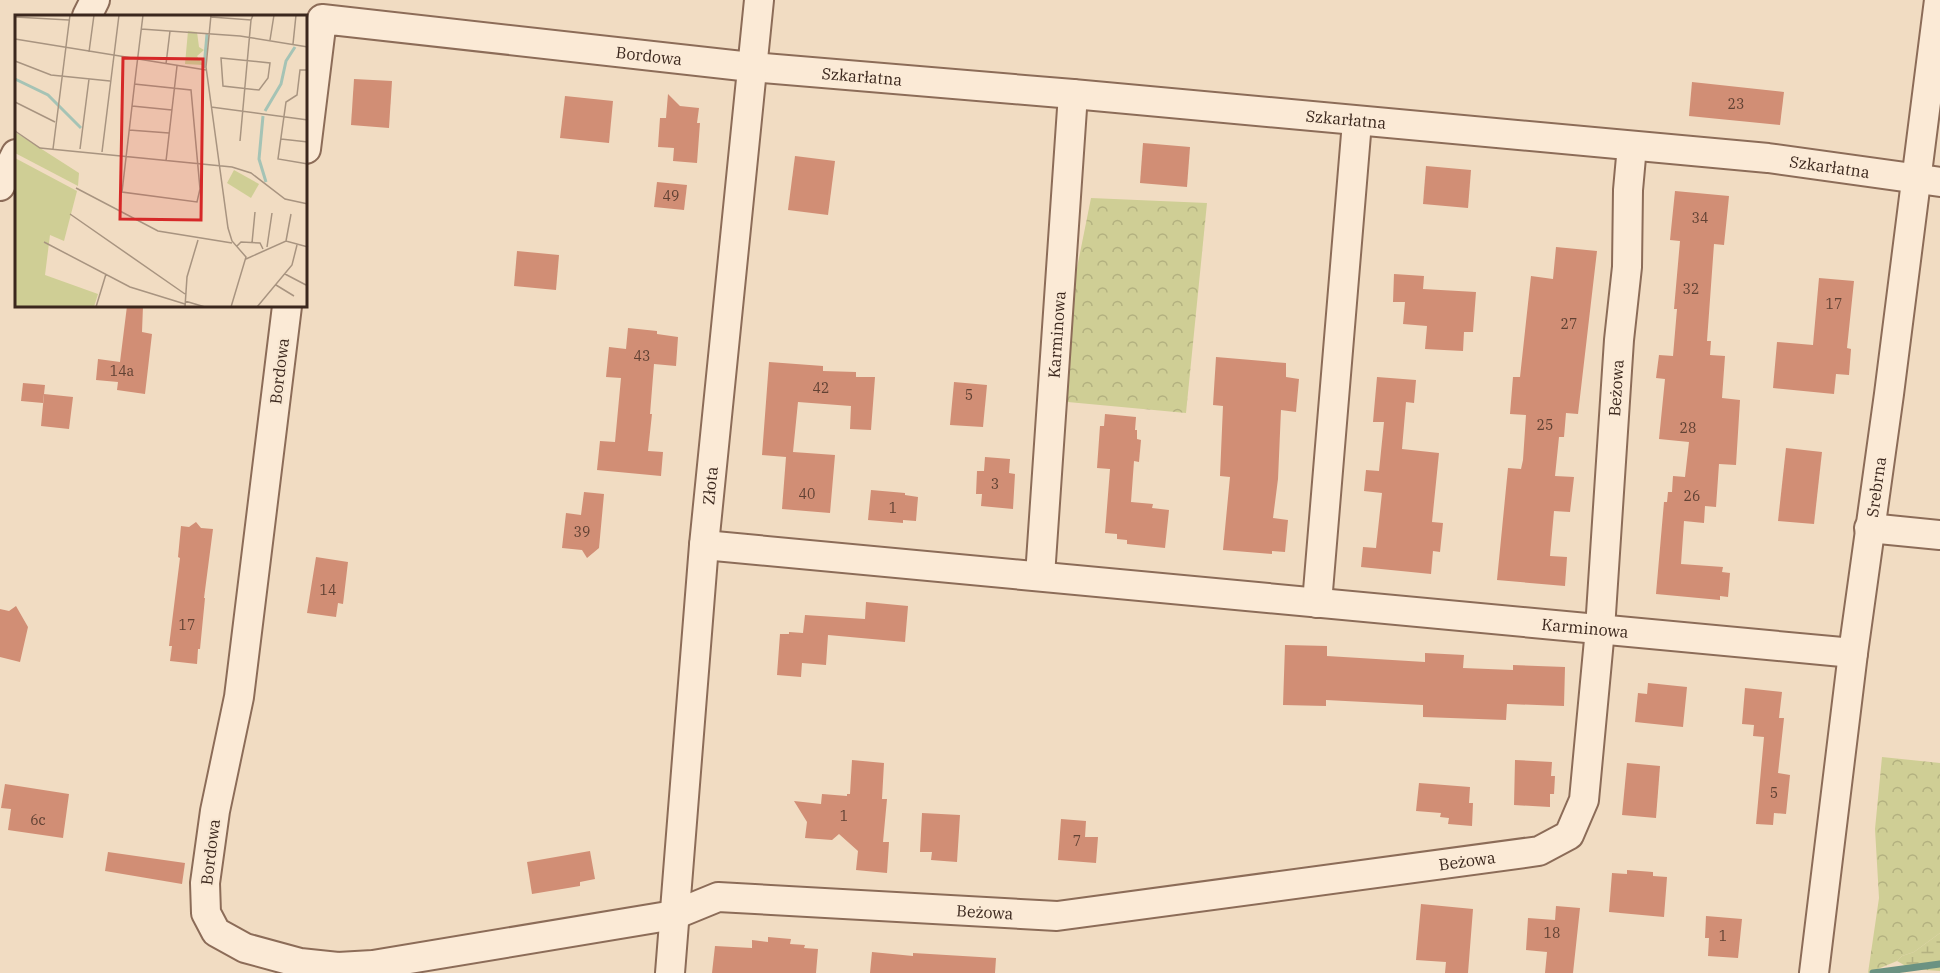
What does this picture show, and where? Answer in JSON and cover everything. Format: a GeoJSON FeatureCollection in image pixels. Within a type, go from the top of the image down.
{"type":"FeatureCollection","features":[{"type":"Feature","properties":{"kind":"street"},"geometry":{"type":"LineString","coordinates":[[88,15],[95,0]]}},
{"type":"Feature","properties":{"kind":"street","name":"Złota"},"geometry":{"type":"LineString","coordinates":[[670,973],[704,545],[759,0]]}},
{"type":"Feature","properties":{"kind":"street","name":"Srebrna"},"geometry":{"type":"LineString","coordinates":[[1814,973],[1869,528],[1889,394],[1928,181],[1939,0]]}},
{"type":"Feature","properties":{"kind":"street","name":"Bordowa"},"geometry":{"type":"LineString","coordinates":[[308,133],[322,19],[751,67]]}},
{"type":"Feature","properties":{"kind":"street","name":"Szkarłatna"},"geometry":{"type":"LineString","coordinates":[[751,67],[1073,94],[1768,159],[1928,181]]}},
{"type":"Feature","properties":{"kind":"street","name":"Karminowa"},"geometry":{"type":"LineString","coordinates":[[1040,576],[1073,94]]}},
{"type":"Feature","properties":{"kind":"street"},"geometry":{"type":"LineString","coordinates":[[1317,603],[1357,122]]}},
{"type":"Feature","properties":{"kind":"street","name":"Beżowa"},"geometry":{"type":"LineString","coordinates":[[674,915],[718,897],[1057,916],[1539,851],[1569,835],[1584,800],[1600,629],[1619,340],[1627,267],[1628,190],[1632,146]]}},
{"type":"Feature","properties":{"kind":"street"},"geometry":{"type":"LineString","coordinates":[[0,186],[15,156]]}},
{"type":"Feature","properties":{"kind":"street","name":"Bordowa"},"geometry":{"type":"LineString","coordinates":[[287,308],[239,697],[215,811],[205,883],[206,913],[216,932],[245,948],[300,963],[338,967],[373,965],[674,915]]}},
{"type":"Feature","properties":{"kind":"street"},"geometry":{"type":"LineString","coordinates":[[1869,528],[1940,536]]}},
{"type":"Feature","properties":{"kind":"street","name":"Karminowa"},"geometry":{"type":"LineString","coordinates":[[704,545],[1853,653]]}},
{"type":"Feature","properties":{"kind":"green space"},"geometry":{"type":"Polygon","coordinates":[[[1091,198],[1207,203],[1186,413],[1057,401],[1059,358],[1091,198]]]}},
{"type":"Feature","properties":{"kind":"green space"},"geometry":{"type":"Polygon","coordinates":[[[1882,757],[1940,763],[1940,933],[1914,952],[1868,973],[1879,898],[1875,829],[1882,757]]]}},
{"type":"Feature","properties":{"kind":"green space"},"geometry":{"type":"Polygon","coordinates":[[[1940,933],[1940,971],[1911,969],[1897,961],[1902,956],[1914,952],[1940,933]]]}},
{"type":"Feature","properties":{"kind":"building"},"geometry":{"type":"Polygon","coordinates":[[[354,79],[392,81],[389,128],[351,125],[354,79]]]}},
{"type":"Feature","properties":{"kind":"building"},"geometry":{"type":"Polygon","coordinates":[[[1692,82],[1784,92],[1780,125],[1689,116],[1692,82]]]}},
{"type":"Feature","properties":{"kind":"building"},"geometry":{"type":"Polygon","coordinates":[[[668,94],[680,106],[699,108],[697,163],[673,161],[674,148],[658,147],[660,118],[666,118],[668,94]]]}},
{"type":"Feature","properties":{"kind":"building"},"geometry":{"type":"Polygon","coordinates":[[[565,96],[613,101],[609,143],[560,138],[565,96]]]}},
{"type":"Feature","properties":{"kind":"building"},"geometry":{"type":"Polygon","coordinates":[[[1143,143],[1190,147],[1187,187],[1140,183],[1143,143]]]}},
{"type":"Feature","properties":{"kind":"building"},"geometry":{"type":"Polygon","coordinates":[[[795,156],[835,161],[828,215],[788,210],[795,156]]]}},
{"type":"Feature","properties":{"kind":"building"},"geometry":{"type":"Polygon","coordinates":[[[1426,166],[1471,170],[1468,208],[1423,204],[1426,166]]]}},
{"type":"Feature","properties":{"kind":"building"},"geometry":{"type":"Polygon","coordinates":[[[657,182],[687,185],[684,210],[654,207],[657,182]]]}},
{"type":"Feature","properties":{"kind":"building"},"geometry":{"type":"Polygon","coordinates":[[[1675,191],[1729,196],[1724,245],[1714,244],[1707,341],[1711,341],[1710,355],[1725,356],[1722,398],[1740,400],[1736,465],[1719,464],[1716,507],[1705,506],[1704,523],[1684,521],[1681,564],[1723,567],[1722,572],[1730,573],[1728,597],[1720,596],[1720,600],[1656,594],[1664,502],[1667,502],[1668,492],[1672,492],[1673,476],[1685,477],[1689,442],[1659,439],[1665,379],[1656,378],[1659,355],[1673,356],[1677,309],[1674,309],[1680,241],[1670,240],[1675,191]]]}},
{"type":"Feature","properties":{"kind":"building"},"geometry":{"type":"Polygon","coordinates":[[[1556,247],[1597,251],[1578,414],[1566,413],[1564,437],[1559,437],[1555,476],[1574,477],[1570,512],[1554,511],[1550,556],[1567,557],[1565,586],[1497,580],[1508,468],[1521,469],[1523,460],[1526,415],[1510,414],[1513,377],[1520,377],[1531,276],[1553,279],[1556,247]]]}},
{"type":"Feature","properties":{"kind":"building"},"geometry":{"type":"Polygon","coordinates":[[[517,251],[559,255],[556,290],[514,286],[517,251]]]}},
{"type":"Feature","properties":{"kind":"building"},"geometry":{"type":"Polygon","coordinates":[[[1394,274],[1424,276],[1423,289],[1476,292],[1473,332],[1464,332],[1463,351],[1425,349],[1427,326],[1403,324],[1405,302],[1393,302],[1394,274]]]}},
{"type":"Feature","properties":{"kind":"building"},"geometry":{"type":"Polygon","coordinates":[[[1819,278],[1854,281],[1847,348],[1851,349],[1849,375],[1836,374],[1834,394],[1773,388],[1777,342],[1813,345],[1819,278]]]}},
{"type":"Feature","properties":{"kind":"building"},"geometry":{"type":"Polygon","coordinates":[[[127,308],[143,308],[142,332],[152,334],[145,394],[117,390],[118,382],[96,380],[98,359],[120,362],[127,308]]]}},
{"type":"Feature","properties":{"kind":"building"},"geometry":{"type":"Polygon","coordinates":[[[628,328],[657,331],[657,334],[678,337],[676,366],[654,364],[648,451],[663,452],[661,476],[597,470],[600,441],[615,442],[621,378],[606,377],[609,347],[626,349],[628,328]]]}},
{"type":"Feature","properties":{"kind":"building"},"geometry":{"type":"Polygon","coordinates":[[[1216,357],[1286,363],[1286,377],[1299,379],[1296,412],[1281,410],[1278,479],[1273,518],[1288,520],[1285,552],[1272,551],[1272,554],[1223,550],[1230,477],[1220,476],[1223,406],[1213,405],[1216,357]]]}},
{"type":"Feature","properties":{"kind":"building"},"geometry":{"type":"Polygon","coordinates":[[[769,362],[823,366],[823,371],[856,372],[856,377],[875,377],[871,430],[850,429],[851,406],[798,402],[793,452],[835,455],[830,513],[782,509],[786,457],[762,455],[769,362]]]}},
{"type":"Feature","properties":{"kind":"building"},"geometry":{"type":"Polygon","coordinates":[[[1377,377],[1416,380],[1414,403],[1406,402],[1402,449],[1439,453],[1432,522],[1443,523],[1440,552],[1433,551],[1431,574],[1361,567],[1363,547],[1376,548],[1382,493],[1364,491],[1366,470],[1379,471],[1384,422],[1373,422],[1377,377]]]}},
{"type":"Feature","properties":{"kind":"building"},"geometry":{"type":"Polygon","coordinates":[[[954,382],[987,385],[983,427],[950,425],[954,382]]]}},
{"type":"Feature","properties":{"kind":"building"},"geometry":{"type":"Polygon","coordinates":[[[23,383],[45,385],[43,403],[21,401],[23,383]]]}},
{"type":"Feature","properties":{"kind":"building"},"geometry":{"type":"Polygon","coordinates":[[[44,394],[73,397],[69,429],[41,426],[44,394]]]}},
{"type":"Feature","properties":{"kind":"building"},"geometry":{"type":"Polygon","coordinates":[[[1105,414],[1136,417],[1135,430],[1137,430],[1137,439],[1141,440],[1139,462],[1134,461],[1131,502],[1153,504],[1152,508],[1169,510],[1165,548],[1127,544],[1127,540],[1117,539],[1117,534],[1105,533],[1110,469],[1097,468],[1100,426],[1104,426],[1105,414]]]}},
{"type":"Feature","properties":{"kind":"building"},"geometry":{"type":"Polygon","coordinates":[[[1786,448],[1822,452],[1814,524],[1778,521],[1786,448]]]}},
{"type":"Feature","properties":{"kind":"building"},"geometry":{"type":"Polygon","coordinates":[[[985,457],[1010,459],[1009,473],[1015,474],[1013,509],[981,506],[982,494],[976,494],[977,471],[984,471],[985,457]]]}},
{"type":"Feature","properties":{"kind":"building"},"geometry":{"type":"Polygon","coordinates":[[[871,490],[905,493],[905,495],[918,497],[916,521],[903,520],[903,523],[868,520],[871,490]]]}},
{"type":"Feature","properties":{"kind":"building"},"geometry":{"type":"Polygon","coordinates":[[[584,492],[604,494],[599,548],[587,558],[582,550],[562,548],[566,513],[581,515],[584,492]]]}},
{"type":"Feature","properties":{"kind":"building"},"geometry":{"type":"Polygon","coordinates":[[[196,522],[201,528],[213,529],[197,664],[170,661],[172,646],[169,646],[180,558],[178,557],[181,526],[189,527],[196,522]]]}},
{"type":"Feature","properties":{"kind":"building"},"geometry":{"type":"Polygon","coordinates":[[[316,557],[348,562],[343,604],[338,603],[336,617],[307,613],[316,557]]]}},
{"type":"Feature","properties":{"kind":"building"},"geometry":{"type":"Polygon","coordinates":[[[866,602],[908,606],[905,642],[828,635],[826,665],[802,663],[801,677],[777,675],[780,634],[803,633],[805,615],[865,619],[866,602]]]}},
{"type":"Feature","properties":{"kind":"building"},"geometry":{"type":"Polygon","coordinates":[[[16,606],[28,627],[20,662],[0,657],[0,609],[9,611],[16,606]]]}},
{"type":"Feature","properties":{"kind":"building"},"geometry":{"type":"Polygon","coordinates":[[[1285,645],[1327,646],[1327,656],[1425,662],[1425,653],[1464,655],[1463,668],[1513,670],[1513,665],[1565,667],[1564,706],[1507,704],[1506,720],[1423,717],[1423,705],[1326,700],[1326,706],[1283,705],[1285,645]]]}},
{"type":"Feature","properties":{"kind":"building"},"geometry":{"type":"Polygon","coordinates":[[[1648,683],[1687,687],[1683,727],[1635,722],[1638,693],[1647,694],[1648,683]]]}},
{"type":"Feature","properties":{"kind":"building"},"geometry":{"type":"Polygon","coordinates":[[[1745,688],[1782,692],[1779,718],[1784,718],[1778,773],[1790,775],[1786,814],[1774,813],[1773,825],[1756,824],[1764,737],[1753,736],[1754,725],[1742,724],[1745,688]]]}},
{"type":"Feature","properties":{"kind":"building"},"geometry":{"type":"Polygon","coordinates":[[[852,760],[884,763],[882,799],[887,799],[883,842],[889,842],[887,873],[856,870],[858,851],[839,834],[832,840],[805,838],[807,822],[794,801],[821,804],[822,794],[847,796],[850,794],[852,760]]]}},
{"type":"Feature","properties":{"kind":"building"},"geometry":{"type":"Polygon","coordinates":[[[1515,760],[1552,762],[1551,776],[1555,776],[1554,794],[1550,794],[1550,807],[1514,805],[1515,760]]]}},
{"type":"Feature","properties":{"kind":"building"},"geometry":{"type":"Polygon","coordinates":[[[1627,763],[1660,766],[1656,818],[1622,815],[1627,763]]]}},
{"type":"Feature","properties":{"kind":"building"},"geometry":{"type":"Polygon","coordinates":[[[1419,783],[1470,787],[1469,803],[1473,803],[1472,826],[1448,824],[1449,818],[1440,817],[1441,813],[1416,811],[1419,783]]]}},
{"type":"Feature","properties":{"kind":"building"},"geometry":{"type":"Polygon","coordinates":[[[5,784],[69,794],[63,838],[8,830],[11,809],[1,808],[5,784]]]}},
{"type":"Feature","properties":{"kind":"building"},"geometry":{"type":"Polygon","coordinates":[[[922,813],[960,815],[957,862],[931,860],[932,852],[920,852],[922,813]]]}},
{"type":"Feature","properties":{"kind":"building"},"geometry":{"type":"Polygon","coordinates":[[[1061,819],[1086,821],[1085,837],[1098,837],[1096,863],[1058,860],[1061,819]]]}},
{"type":"Feature","properties":{"kind":"building"},"geometry":{"type":"Polygon","coordinates":[[[590,851],[595,879],[580,882],[580,886],[532,894],[527,862],[590,851]]]}},
{"type":"Feature","properties":{"kind":"building"},"geometry":{"type":"Polygon","coordinates":[[[108,852],[185,863],[182,884],[105,871],[108,852]]]}},
{"type":"Feature","properties":{"kind":"building"},"geometry":{"type":"Polygon","coordinates":[[[1627,870],[1653,872],[1653,876],[1667,877],[1664,917],[1609,912],[1612,873],[1627,874],[1627,870]]]}},
{"type":"Feature","properties":{"kind":"building"},"geometry":{"type":"Polygon","coordinates":[[[1421,904],[1473,909],[1468,973],[1445,973],[1446,962],[1416,960],[1421,904]]]}},
{"type":"Feature","properties":{"kind":"building"},"geometry":{"type":"Polygon","coordinates":[[[1556,906],[1580,908],[1573,973],[1545,973],[1547,952],[1526,950],[1528,918],[1555,920],[1556,906]]]}},
{"type":"Feature","properties":{"kind":"building"},"geometry":{"type":"Polygon","coordinates":[[[1706,916],[1742,919],[1738,958],[1708,956],[1709,938],[1705,938],[1706,916]]]}},
{"type":"Feature","properties":{"kind":"building"},"geometry":{"type":"Polygon","coordinates":[[[768,937],[791,939],[790,944],[818,949],[816,973],[712,973],[715,946],[752,948],[752,940],[768,942],[768,937]]]}},
{"type":"Feature","properties":{"kind":"building"},"geometry":{"type":"Polygon","coordinates":[[[872,952],[913,956],[913,953],[996,958],[995,973],[870,973],[872,952]]]}},
{"type":"Feature","properties":{"kind":"waterway"},"geometry":{"type":"LineString","coordinates":[[1873,973],[1940,964]]}}]}
